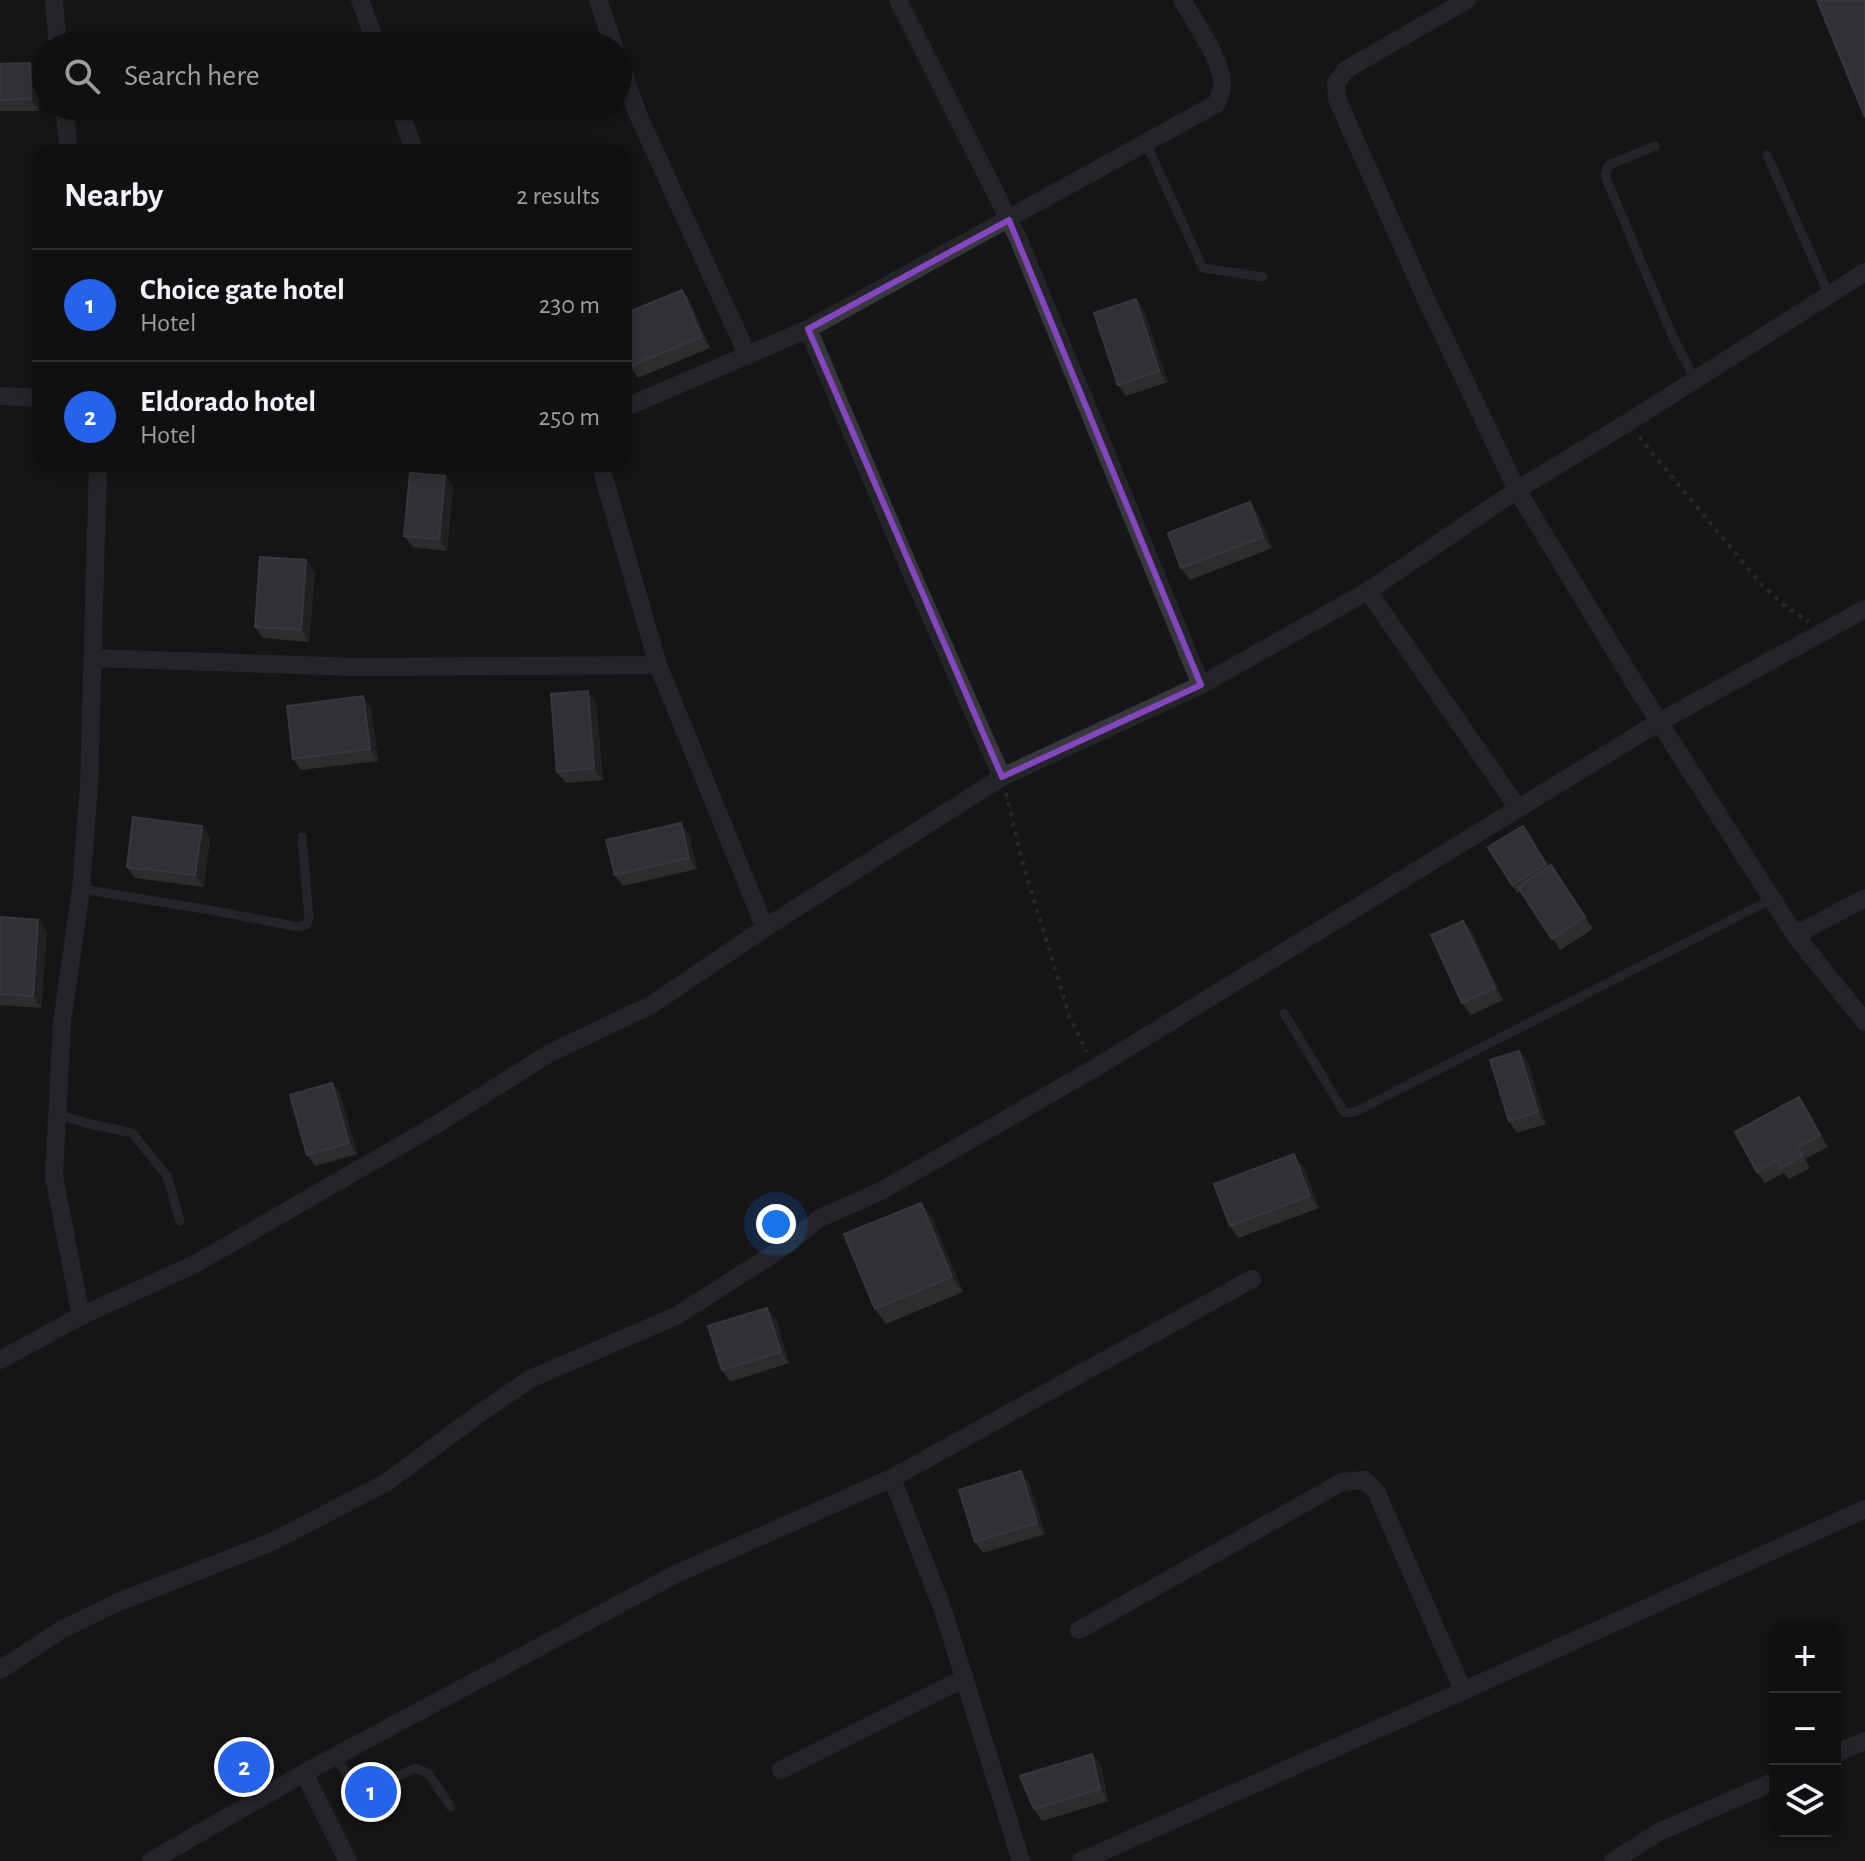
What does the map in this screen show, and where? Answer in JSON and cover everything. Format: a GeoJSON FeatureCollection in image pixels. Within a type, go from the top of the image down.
{"type":"FeatureCollection","features":[{"type":"Feature","properties":{"kind":"street"},"geometry":{"type":"LineString","coordinates":[[54,0],[57,32]]}},
{"type":"Feature","properties":{"kind":"street"},"geometry":{"type":"LineString","coordinates":[[360,0],[372,32]]}},
{"type":"Feature","properties":{"kind":"street"},"geometry":{"type":"LineString","coordinates":[[598,0],[609,32]]}},
{"type":"Feature","properties":{"kind":"street"},"geometry":{"type":"LineString","coordinates":[[898,0],[1018,238],[1201,685]]}},
{"type":"Feature","properties":{"kind":"street"},"geometry":{"type":"LineString","coordinates":[[632,405],[808,329],[1216,104],[1222,88],[1220,73],[1212,52],[1182,0]]}},
{"type":"Feature","properties":{"kind":"street"},"geometry":{"type":"LineString","coordinates":[[1467,0],[1347,69],[1336,83],[1337,99],[1426,299],[1517,490],[1659,722],[1795,935],[1865,1022]]}},
{"type":"Feature","properties":{"kind":"street"},"geometry":{"type":"LineString","coordinates":[[632,97],[748,356]]}},
{"type":"Feature","properties":{"kind":"street"},"geometry":{"type":"LineString","coordinates":[[65,120],[68,144]]}},
{"type":"Feature","properties":{"kind":"street"},"geometry":{"type":"LineString","coordinates":[[403,120],[412,144]]}},
{"type":"Feature","properties":{"kind":"street"},"geometry":{"type":"LineString","coordinates":[[0,1360],[81,1316],[195,1264],[434,1126],[550,1053],[651,1005],[765,928],[1002,777],[1201,685],[1368,591],[1517,490],[1865,272]]}},
{"type":"Feature","properties":{"kind":"street"},"geometry":{"type":"LineString","coordinates":[[808,329],[1002,777]]}},
{"type":"Feature","properties":{"kind":"street"},"geometry":{"type":"LineString","coordinates":[[0,396],[32,398]]}},
{"type":"Feature","properties":{"kind":"street"},"geometry":{"type":"LineString","coordinates":[[81,1316],[54,1176],[62,1023],[81,889],[89,786],[98,472]]}},
{"type":"Feature","properties":{"kind":"street"},"geometry":{"type":"LineString","coordinates":[[602,472],[658,665],[765,928]]}},
{"type":"Feature","properties":{"kind":"street"},"geometry":{"type":"LineString","coordinates":[[1368,591],[1517,807]]}},
{"type":"Feature","properties":{"kind":"street"},"geometry":{"type":"LineString","coordinates":[[0,1670],[61,1630],[116,1603],[272,1542],[387,1482],[530,1379],[676,1316],[778,1251],[820,1218],[881,1191],[1095,1068],[1659,722],[1865,609]]}},
{"type":"Feature","properties":{"kind":"street"},"geometry":{"type":"LineString","coordinates":[[92,658],[356,667],[658,665]]}},
{"type":"Feature","properties":{"kind":"street"},"geometry":{"type":"LineString","coordinates":[[1795,935],[1865,898]]}},
{"type":"Feature","properties":{"kind":"street"},"geometry":{"type":"LineString","coordinates":[[151,1861],[304,1773],[674,1575],[892,1478],[1252,1279]]}},
{"type":"Feature","properties":{"kind":"street"},"geometry":{"type":"LineString","coordinates":[[892,1478],[943,1610],[1021,1861]]}},
{"type":"Feature","properties":{"kind":"street"},"geometry":{"type":"LineString","coordinates":[[1079,1630],[1342,1482],[1364,1480],[1376,1491],[1463,1691]]}},
{"type":"Feature","properties":{"kind":"street"},"geometry":{"type":"LineString","coordinates":[[1081,1861],[1865,1509]]}},
{"type":"Feature","properties":{"kind":"street"},"geometry":{"type":"LineString","coordinates":[[781,1770],[965,1678]]}},
{"type":"Feature","properties":{"kind":"street"},"geometry":{"type":"LineString","coordinates":[[1841,1751],[1865,1741]]}},
{"type":"Feature","properties":{"kind":"street"},"geometry":{"type":"LineString","coordinates":[[304,1773],[348,1861]]}},
{"type":"Feature","properties":{"kind":"street"},"geometry":{"type":"LineString","coordinates":[[1613,1861],[1659,1832],[1769,1784]]}},
{"type":"Feature","properties":{"kind":"lane"},"geometry":{"type":"LineString","coordinates":[[1146,143],[1203,268],[1263,277]]}},
{"type":"Feature","properties":{"kind":"lane"},"geometry":{"type":"LineString","coordinates":[[1655,146],[1611,164],[1605,176],[1673,337],[1695,380]]}},
{"type":"Feature","properties":{"kind":"lane"},"geometry":{"type":"LineString","coordinates":[[1767,155],[1829,295]]}},
{"type":"Feature","properties":{"kind":"lane"},"geometry":{"type":"LineString","coordinates":[[81,889],[299,927],[307,924],[309,918],[302,837]]}},
{"type":"Feature","properties":{"kind":"lane"},"geometry":{"type":"LineString","coordinates":[[1284,1013],[1344,1112],[1355,1112],[1772,899]]}},
{"type":"Feature","properties":{"kind":"lane"},"geometry":{"type":"LineString","coordinates":[[57,1114],[132,1133],[167,1176],[180,1221]]}},
{"type":"Feature","properties":{"kind":"lane"},"geometry":{"type":"LineString","coordinates":[[335,1757],[353,1783],[373,1788],[415,1768],[428,1773],[451,1807]]}},
{"type":"Feature","properties":{"kind":"path"},"geometry":{"type":"LineString","coordinates":[[1627,423],[1760,583],[1787,608],[1829,629]]}},
{"type":"Feature","properties":{"kind":"path"},"geometry":{"type":"LineString","coordinates":[[1002,777],[1023,864],[1070,1018],[1095,1068]]}},
{"type":"Feature","properties":{"kind":"highlighted area"},"geometry":{"type":"Polygon","coordinates":[[[1009,220],[1201,685],[1002,777],[808,329],[1009,220]]]}},
{"type":"Feature","properties":{"kind":"building"},"geometry":{"type":"Polygon","coordinates":[[[1817,0],[1865,0],[1865,117],[1817,0]]]}},
{"type":"Feature","properties":{"kind":"building"},"geometry":{"type":"Polygon","coordinates":[[[30,63],[31,99],[0,100],[0,64],[30,63]]]}},
{"type":"Feature","properties":{"kind":"building"},"geometry":{"type":"Polygon","coordinates":[[[682,290],[702,337],[632,365],[632,311],[682,290]]]}},
{"type":"Feature","properties":{"kind":"building"},"geometry":{"type":"Polygon","coordinates":[[[1136,299],[1159,371],[1118,385],[1094,313],[1136,299]]]}},
{"type":"Feature","properties":{"kind":"building"},"geometry":{"type":"Polygon","coordinates":[[[410,473],[445,476],[439,539],[404,536],[410,473]]]}},
{"type":"Feature","properties":{"kind":"building"},"geometry":{"type":"Polygon","coordinates":[[[1250,502],[1263,537],[1181,568],[1168,533],[1250,502]]]}},
{"type":"Feature","properties":{"kind":"building"},"geometry":{"type":"Polygon","coordinates":[[[260,557],[306,560],[301,630],[255,627],[260,557]]]}},
{"type":"Feature","properties":{"kind":"building"},"geometry":{"type":"Polygon","coordinates":[[[588,691],[594,768],[557,772],[551,694],[588,691]]]}},
{"type":"Feature","properties":{"kind":"building"},"geometry":{"type":"Polygon","coordinates":[[[363,696],[370,749],[293,759],[287,706],[363,696]]]}},
{"type":"Feature","properties":{"kind":"building"},"geometry":{"type":"Polygon","coordinates":[[[133,817],[202,826],[195,875],[127,867],[133,817]]]}},
{"type":"Feature","properties":{"kind":"building"},"geometry":{"type":"Polygon","coordinates":[[[681,823],[689,858],[615,875],[606,840],[681,823]]]}},
{"type":"Feature","properties":{"kind":"building"},"geometry":{"type":"Polygon","coordinates":[[[1523,826],[1546,864],[1512,885],[1488,847],[1523,826]]]}},
{"type":"Feature","properties":{"kind":"building"},"geometry":{"type":"Polygon","coordinates":[[[1551,865],[1585,917],[1552,939],[1518,887],[1551,865]]]}},
{"type":"Feature","properties":{"kind":"building"},"geometry":{"type":"Polygon","coordinates":[[[0,917],[38,920],[33,996],[0,994],[0,917]]]}},
{"type":"Feature","properties":{"kind":"building"},"geometry":{"type":"Polygon","coordinates":[[[1463,921],[1495,988],[1462,1003],[1431,935],[1463,921]]]}},
{"type":"Feature","properties":{"kind":"building"},"geometry":{"type":"Polygon","coordinates":[[[1519,1051],[1538,1112],[1509,1121],[1490,1060],[1519,1051]]]}},
{"type":"Feature","properties":{"kind":"building"},"geometry":{"type":"Polygon","coordinates":[[[332,1083],[349,1143],[307,1155],[290,1095],[332,1083]]]}},
{"type":"Feature","properties":{"kind":"building"},"geometry":{"type":"Polygon","coordinates":[[[1799,1097],[1820,1135],[1797,1148],[1802,1156],[1781,1168],[1777,1160],[1757,1172],[1735,1132],[1799,1097]]]}},
{"type":"Feature","properties":{"kind":"building"},"geometry":{"type":"Polygon","coordinates":[[[1294,1154],[1310,1196],[1230,1226],[1214,1184],[1294,1154]]]}},
{"type":"Feature","properties":{"kind":"building"},"geometry":{"type":"Polygon","coordinates":[[[921,1203],[952,1277],[875,1309],[844,1234],[921,1203]]]}},
{"type":"Feature","properties":{"kind":"building"},"geometry":{"type":"Polygon","coordinates":[[[767,1308],[781,1352],[722,1370],[708,1326],[767,1308]]]}},
{"type":"Feature","properties":{"kind":"building"},"geometry":{"type":"Polygon","coordinates":[[[1021,1471],[1037,1523],[975,1542],[959,1490],[1021,1471]]]}},
{"type":"Feature","properties":{"kind":"building"},"geometry":{"type":"Polygon","coordinates":[[[1092,1754],[1100,1789],[1034,1809],[1020,1776],[1092,1754]]]}},
{"type":"Feature","properties":{"kind":"place","name":"Eldorado hotel"},"geometry":{"type":"Point","coordinates":[244,1767]}},
{"type":"Feature","properties":{"kind":"place","name":"Choice gate hotel"},"geometry":{"type":"Point","coordinates":[371,1792]}}]}
